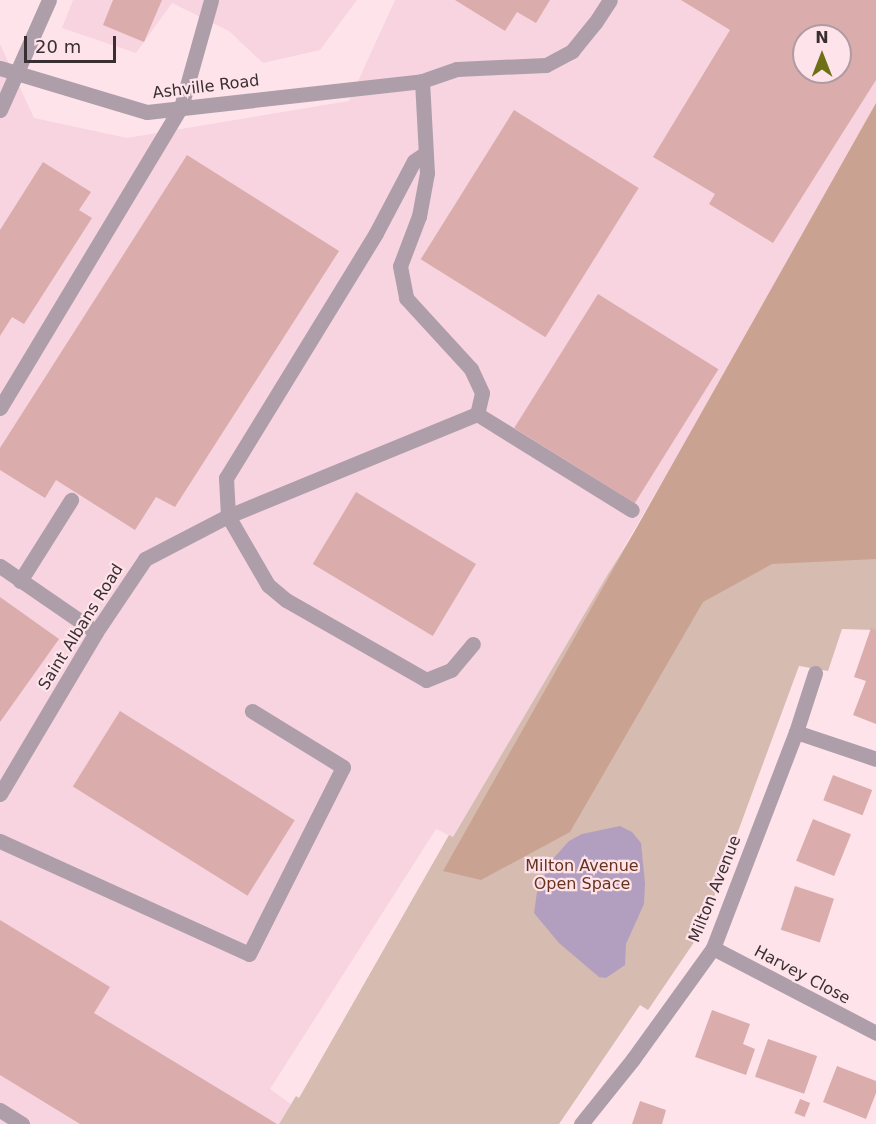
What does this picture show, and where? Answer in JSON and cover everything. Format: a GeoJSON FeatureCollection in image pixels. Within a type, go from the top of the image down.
{"type":"FeatureCollection","features":[{"type":"Feature","properties":{"kind":"street"},"geometry":{"type":"LineString","coordinates":[[0,110],[49,0]]}},
{"type":"Feature","properties":{"kind":"street"},"geometry":{"type":"LineString","coordinates":[[0,408],[181,107],[211,0]]}},
{"type":"Feature","properties":{"kind":"street","name":"Ashville Road"},"geometry":{"type":"LineString","coordinates":[[0,68],[147,112],[422,81],[457,69],[546,65],[572,51],[610,0]]}},
{"type":"Feature","properties":{"kind":"street"},"geometry":{"type":"LineString","coordinates":[[422,81],[427,173],[419,216],[400,266],[406,298],[471,369],[482,393],[477,414],[632,510]]}},
{"type":"Feature","properties":{"kind":"street"},"geometry":{"type":"LineString","coordinates":[[426,153],[414,161],[376,233],[226,478],[228,516],[268,585],[286,600],[426,680],[451,670],[473,644]]}},
{"type":"Feature","properties":{"kind":"street","name":"Saint Albans Road"},"geometry":{"type":"LineString","coordinates":[[0,794],[96,633],[146,559],[228,516],[477,414]]}},
{"type":"Feature","properties":{"kind":"street"},"geometry":{"type":"LineString","coordinates":[[20,581],[70,500]]}},
{"type":"Feature","properties":{"kind":"street"},"geometry":{"type":"LineString","coordinates":[[0,566],[96,633]]}},
{"type":"Feature","properties":{"kind":"street","name":"Milton Avenue"},"geometry":{"type":"LineString","coordinates":[[581,1124],[633,1059],[713,948],[796,732],[815,673]]}},
{"type":"Feature","properties":{"kind":"street"},"geometry":{"type":"LineString","coordinates":[[0,841],[249,954],[343,767],[252,711]]}},
{"type":"Feature","properties":{"kind":"street"},"geometry":{"type":"LineString","coordinates":[[796,732],[876,759]]}},
{"type":"Feature","properties":{"kind":"street","name":"Harvey Close"},"geometry":{"type":"LineString","coordinates":[[713,948],[876,1033]]}},
{"type":"Feature","properties":{"kind":"street"},"geometry":{"type":"LineString","coordinates":[[0,1110],[22,1124]]}},
{"type":"Feature","properties":{"kind":"shaded area"},"geometry":{"type":"Polygon","coordinates":[[[73,0],[357,0],[320,50],[263,63],[229,31],[172,3],[136,53],[62,28],[73,0]]]}},
{"type":"Feature","properties":{"kind":"shaded area"},"geometry":{"type":"Polygon","coordinates":[[[395,0],[876,0],[876,103],[737,355],[453,837],[436,829],[270,1089],[291,1104],[279,1124],[0,1124],[0,44],[34,118],[127,138],[349,101],[395,0]]]}},
{"type":"Feature","properties":{"kind":"shaded area"},"geometry":{"type":"Polygon","coordinates":[[[876,103],[876,559],[772,564],[703,602],[570,832],[481,880],[443,871],[876,103]]]}},
{"type":"Feature","properties":{"kind":"shaded area"},"geometry":{"type":"Polygon","coordinates":[[[620,826],[632,832],[641,843],[645,883],[644,904],[626,944],[625,965],[606,978],[599,977],[559,943],[534,913],[537,892],[551,861],[569,841],[582,834],[620,826]]]}},
{"type":"Feature","properties":{"kind":"green space","name":"Milton Avenue Open Space"},"geometry":{"type":"Polygon","coordinates":[[[876,486],[876,630],[842,629],[828,671],[799,666],[701,932],[648,1010],[640,1005],[559,1124],[279,1124],[296,1096],[299,1098],[449,835],[453,837],[608,574],[657,496],[876,486]]]}},
{"type":"Feature","properties":{"kind":"building"},"geometry":{"type":"Polygon","coordinates":[[[113,0],[162,0],[144,42],[103,25],[113,0]]]}},
{"type":"Feature","properties":{"kind":"building"},"geometry":{"type":"Polygon","coordinates":[[[455,0],[550,0],[536,23],[517,12],[505,31],[455,0]]]}},
{"type":"Feature","properties":{"kind":"building"},"geometry":{"type":"Polygon","coordinates":[[[681,0],[876,0],[876,80],[773,243],[709,204],[715,194],[653,157],[730,30],[681,0]]]}},
{"type":"Feature","properties":{"kind":"building"},"geometry":{"type":"Polygon","coordinates":[[[514,110],[639,188],[545,337],[421,259],[514,110]]]}},
{"type":"Feature","properties":{"kind":"building"},"geometry":{"type":"Polygon","coordinates":[[[187,155],[339,251],[175,507],[156,497],[135,530],[56,480],[45,498],[0,470],[0,448],[187,155]]]}},
{"type":"Feature","properties":{"kind":"building"},"geometry":{"type":"Polygon","coordinates":[[[43,162],[91,192],[79,210],[92,218],[24,324],[12,317],[0,336],[0,230],[43,162]]]}},
{"type":"Feature","properties":{"kind":"building"},"geometry":{"type":"Polygon","coordinates":[[[598,294],[718,369],[635,503],[514,428],[598,294]]]}},
{"type":"Feature","properties":{"kind":"building"},"geometry":{"type":"Polygon","coordinates":[[[356,492],[476,564],[433,636],[313,564],[356,492]]]}},
{"type":"Feature","properties":{"kind":"building"},"geometry":{"type":"Polygon","coordinates":[[[0,597],[59,639],[0,722],[0,597]]]}},
{"type":"Feature","properties":{"kind":"building"},"geometry":{"type":"Polygon","coordinates":[[[871,628],[876,630],[876,724],[853,715],[866,681],[854,677],[871,628]]]}},
{"type":"Feature","properties":{"kind":"building"},"geometry":{"type":"Polygon","coordinates":[[[120,711],[295,820],[248,896],[73,786],[120,711]]]}},
{"type":"Feature","properties":{"kind":"building"},"geometry":{"type":"Polygon","coordinates":[[[833,775],[872,790],[863,815],[823,800],[833,775]]]}},
{"type":"Feature","properties":{"kind":"building"},"geometry":{"type":"Polygon","coordinates":[[[813,819],[851,834],[834,876],[796,861],[813,819]]]}},
{"type":"Feature","properties":{"kind":"building"},"geometry":{"type":"Polygon","coordinates":[[[795,886],[834,899],[820,942],[781,930],[795,886]]]}},
{"type":"Feature","properties":{"kind":"building"},"geometry":{"type":"Polygon","coordinates":[[[0,920],[110,987],[94,1013],[277,1124],[80,1124],[0,1075],[0,920]]]}},
{"type":"Feature","properties":{"kind":"building"},"geometry":{"type":"Polygon","coordinates":[[[712,1010],[750,1024],[743,1044],[755,1049],[746,1075],[695,1057],[712,1010]]]}},
{"type":"Feature","properties":{"kind":"building"},"geometry":{"type":"Polygon","coordinates":[[[768,1039],[817,1056],[804,1094],[755,1077],[768,1039]]]}},
{"type":"Feature","properties":{"kind":"building"},"geometry":{"type":"Polygon","coordinates":[[[837,1066],[876,1081],[876,1093],[866,1119],[823,1102],[837,1066]]]}},
{"type":"Feature","properties":{"kind":"building"},"geometry":{"type":"Polygon","coordinates":[[[800,1099],[810,1103],[805,1117],[794,1113],[800,1099]]]}},
{"type":"Feature","properties":{"kind":"building"},"geometry":{"type":"Polygon","coordinates":[[[640,1101],[666,1110],[662,1124],[632,1124],[640,1101]]]}}]}
